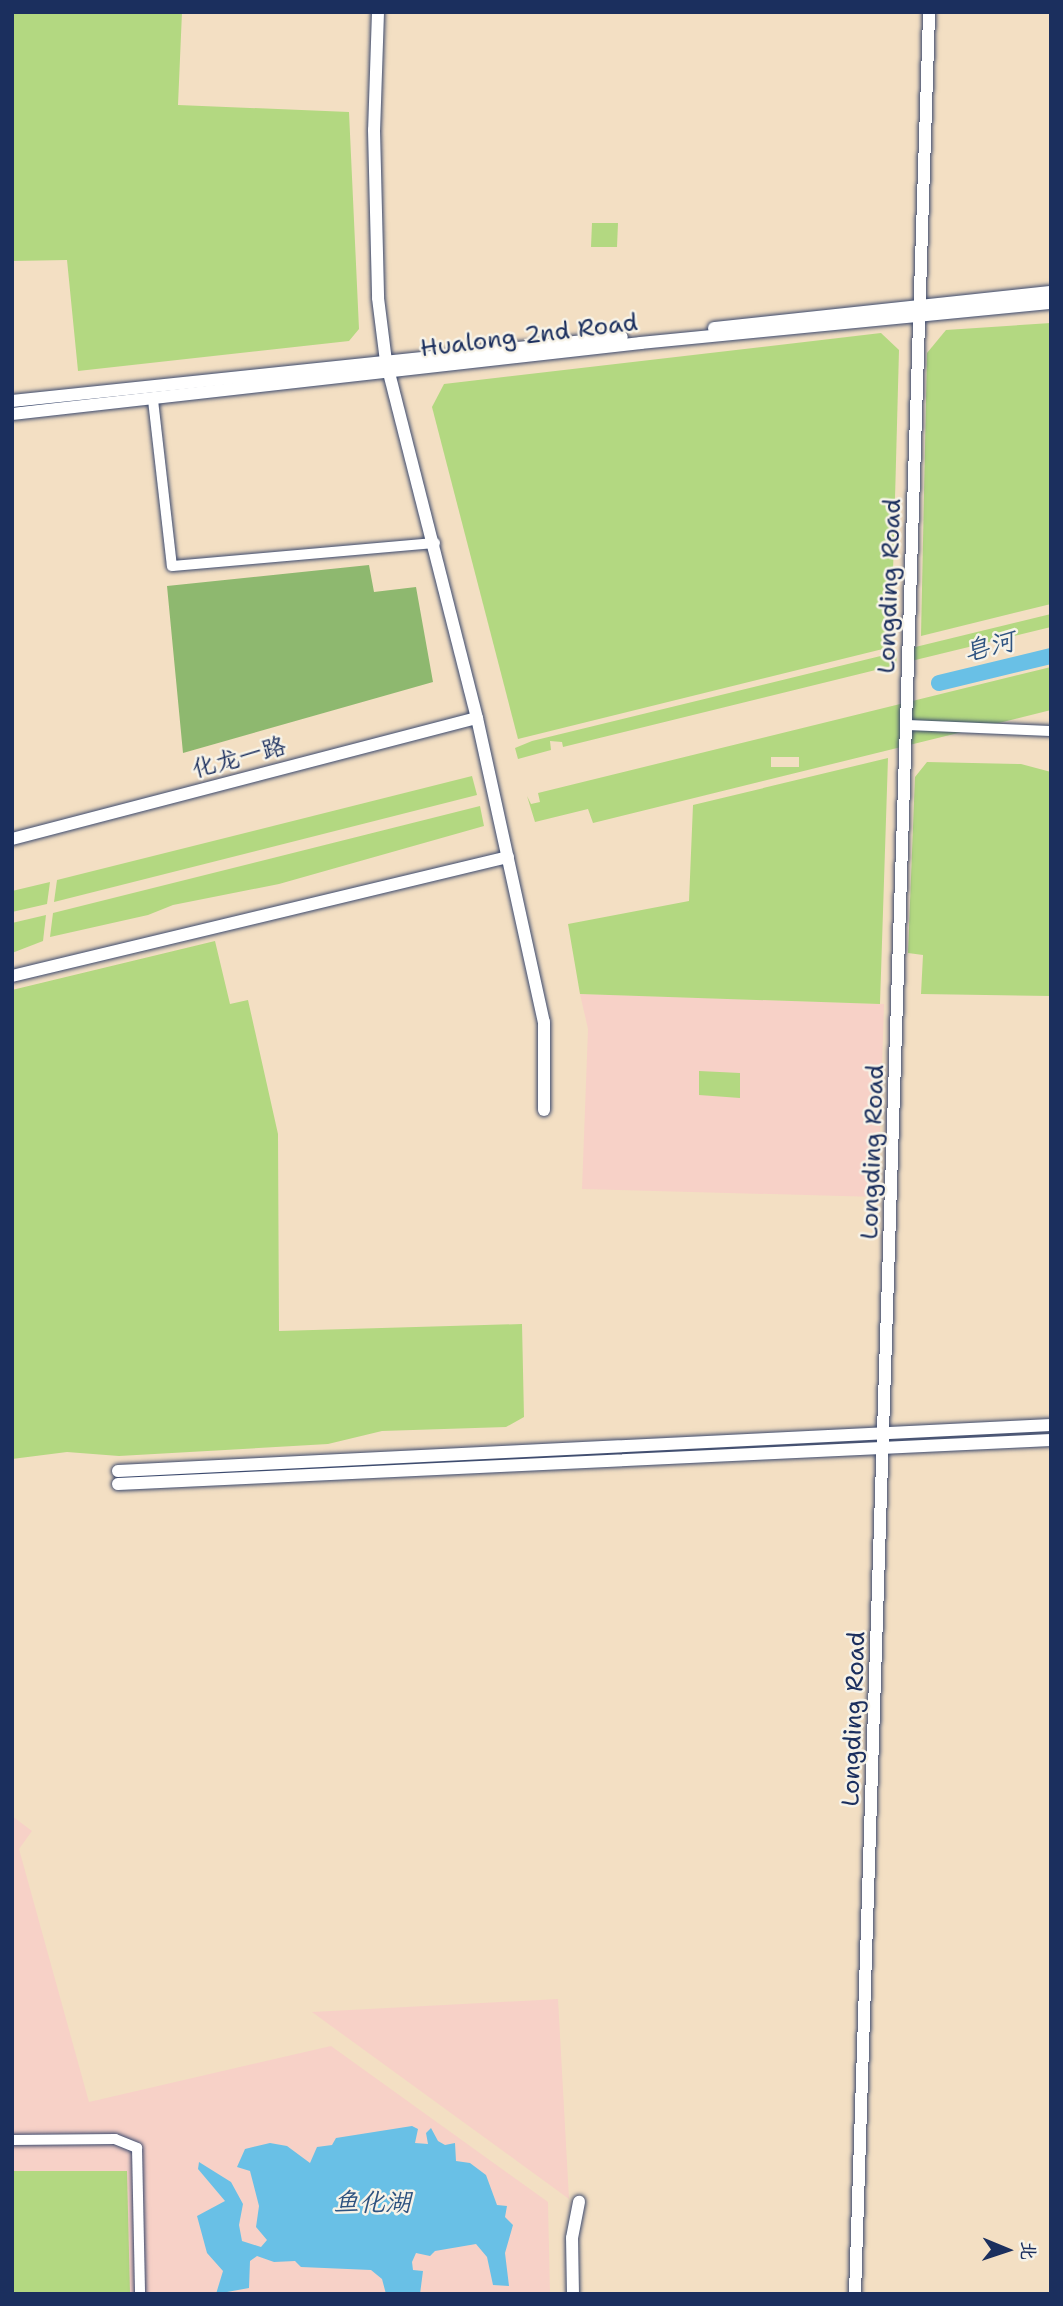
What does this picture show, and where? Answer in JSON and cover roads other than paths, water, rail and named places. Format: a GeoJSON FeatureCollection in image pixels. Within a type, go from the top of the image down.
{"type":"FeatureCollection","features":[{"type":"Feature","properties":{"kind":"street"},"geometry":{"type":"LineString","coordinates":[[378,12],[374,130],[378,298],[386,361],[435,544],[477,718],[544,1022],[544,1110]]}},
{"type":"Feature","properties":{"kind":"street","name":"Longding Road"},"geometry":{"type":"LineString","coordinates":[[855,2294],[885,1440],[929,12]]}},
{"type":"Feature","properties":{"kind":"street","name":"Hualong 2nd Road"},"geometry":{"type":"LineString","coordinates":[[12,414],[390,374],[919,311],[1051,292]]}},
{"type":"Feature","properties":{"kind":"street","name":"Hualong 2nd Road"},"geometry":{"type":"LineString","coordinates":[[12,401],[386,361],[919,311],[1051,303]]}},
{"type":"Feature","properties":{"kind":"street"},"geometry":{"type":"LineString","coordinates":[[153,400],[172,566],[435,544]]}},
{"type":"Feature","properties":{"kind":"street","name":"化龙一路"},"geometry":{"type":"LineString","coordinates":[[12,839],[477,718]]}},
{"type":"Feature","properties":{"kind":"street"},"geometry":{"type":"LineString","coordinates":[[907,724],[1051,731]]}},
{"type":"Feature","properties":{"kind":"street"},"geometry":{"type":"LineString","coordinates":[[12,976],[508,857]]}},
{"type":"Feature","properties":{"kind":"street"},"geometry":{"type":"LineString","coordinates":[[1051,1425],[885,1440],[118,1478],[885,1440],[1051,1440]]}},
{"type":"Feature","properties":{"kind":"street"},"geometry":{"type":"LineString","coordinates":[[12,2140],[115,2139],[137,2148],[139,2294]]}},
{"type":"Feature","properties":{"kind":"street"},"geometry":{"type":"LineString","coordinates":[[573,2294],[572,2238],[579,2202]]}},
{"type":"Feature","properties":{"kind":"water","name":"鱼化湖"},"geometry":{"type":"Polygon","coordinates":[[[412,2126],[418,2129],[415,2143],[428,2144],[426,2133],[431,2128],[438,2141],[445,2145],[455,2143],[456,2161],[470,2163],[486,2175],[497,2205],[507,2206],[505,2217],[513,2225],[505,2253],[509,2286],[493,2285],[487,2257],[476,2244],[435,2251],[430,2256],[416,2253],[412,2262],[413,2270],[423,2271],[420,2294],[386,2294],[382,2279],[371,2270],[301,2267],[295,2261],[274,2262],[257,2256],[250,2261],[249,2288],[216,2294],[223,2271],[207,2253],[197,2216],[225,2201],[198,2169],[199,2162],[231,2182],[243,2204],[239,2225],[242,2241],[261,2247],[267,2240],[256,2227],[259,2206],[250,2171],[237,2167],[245,2149],[270,2143],[287,2146],[310,2163],[317,2147],[332,2145],[336,2138],[412,2126]]]}},
{"type":"Feature","properties":{"kind":"waterway","name":"皂河"},"geometry":{"type":"LineString","coordinates":[[939,683],[1051,656]]}}]}
